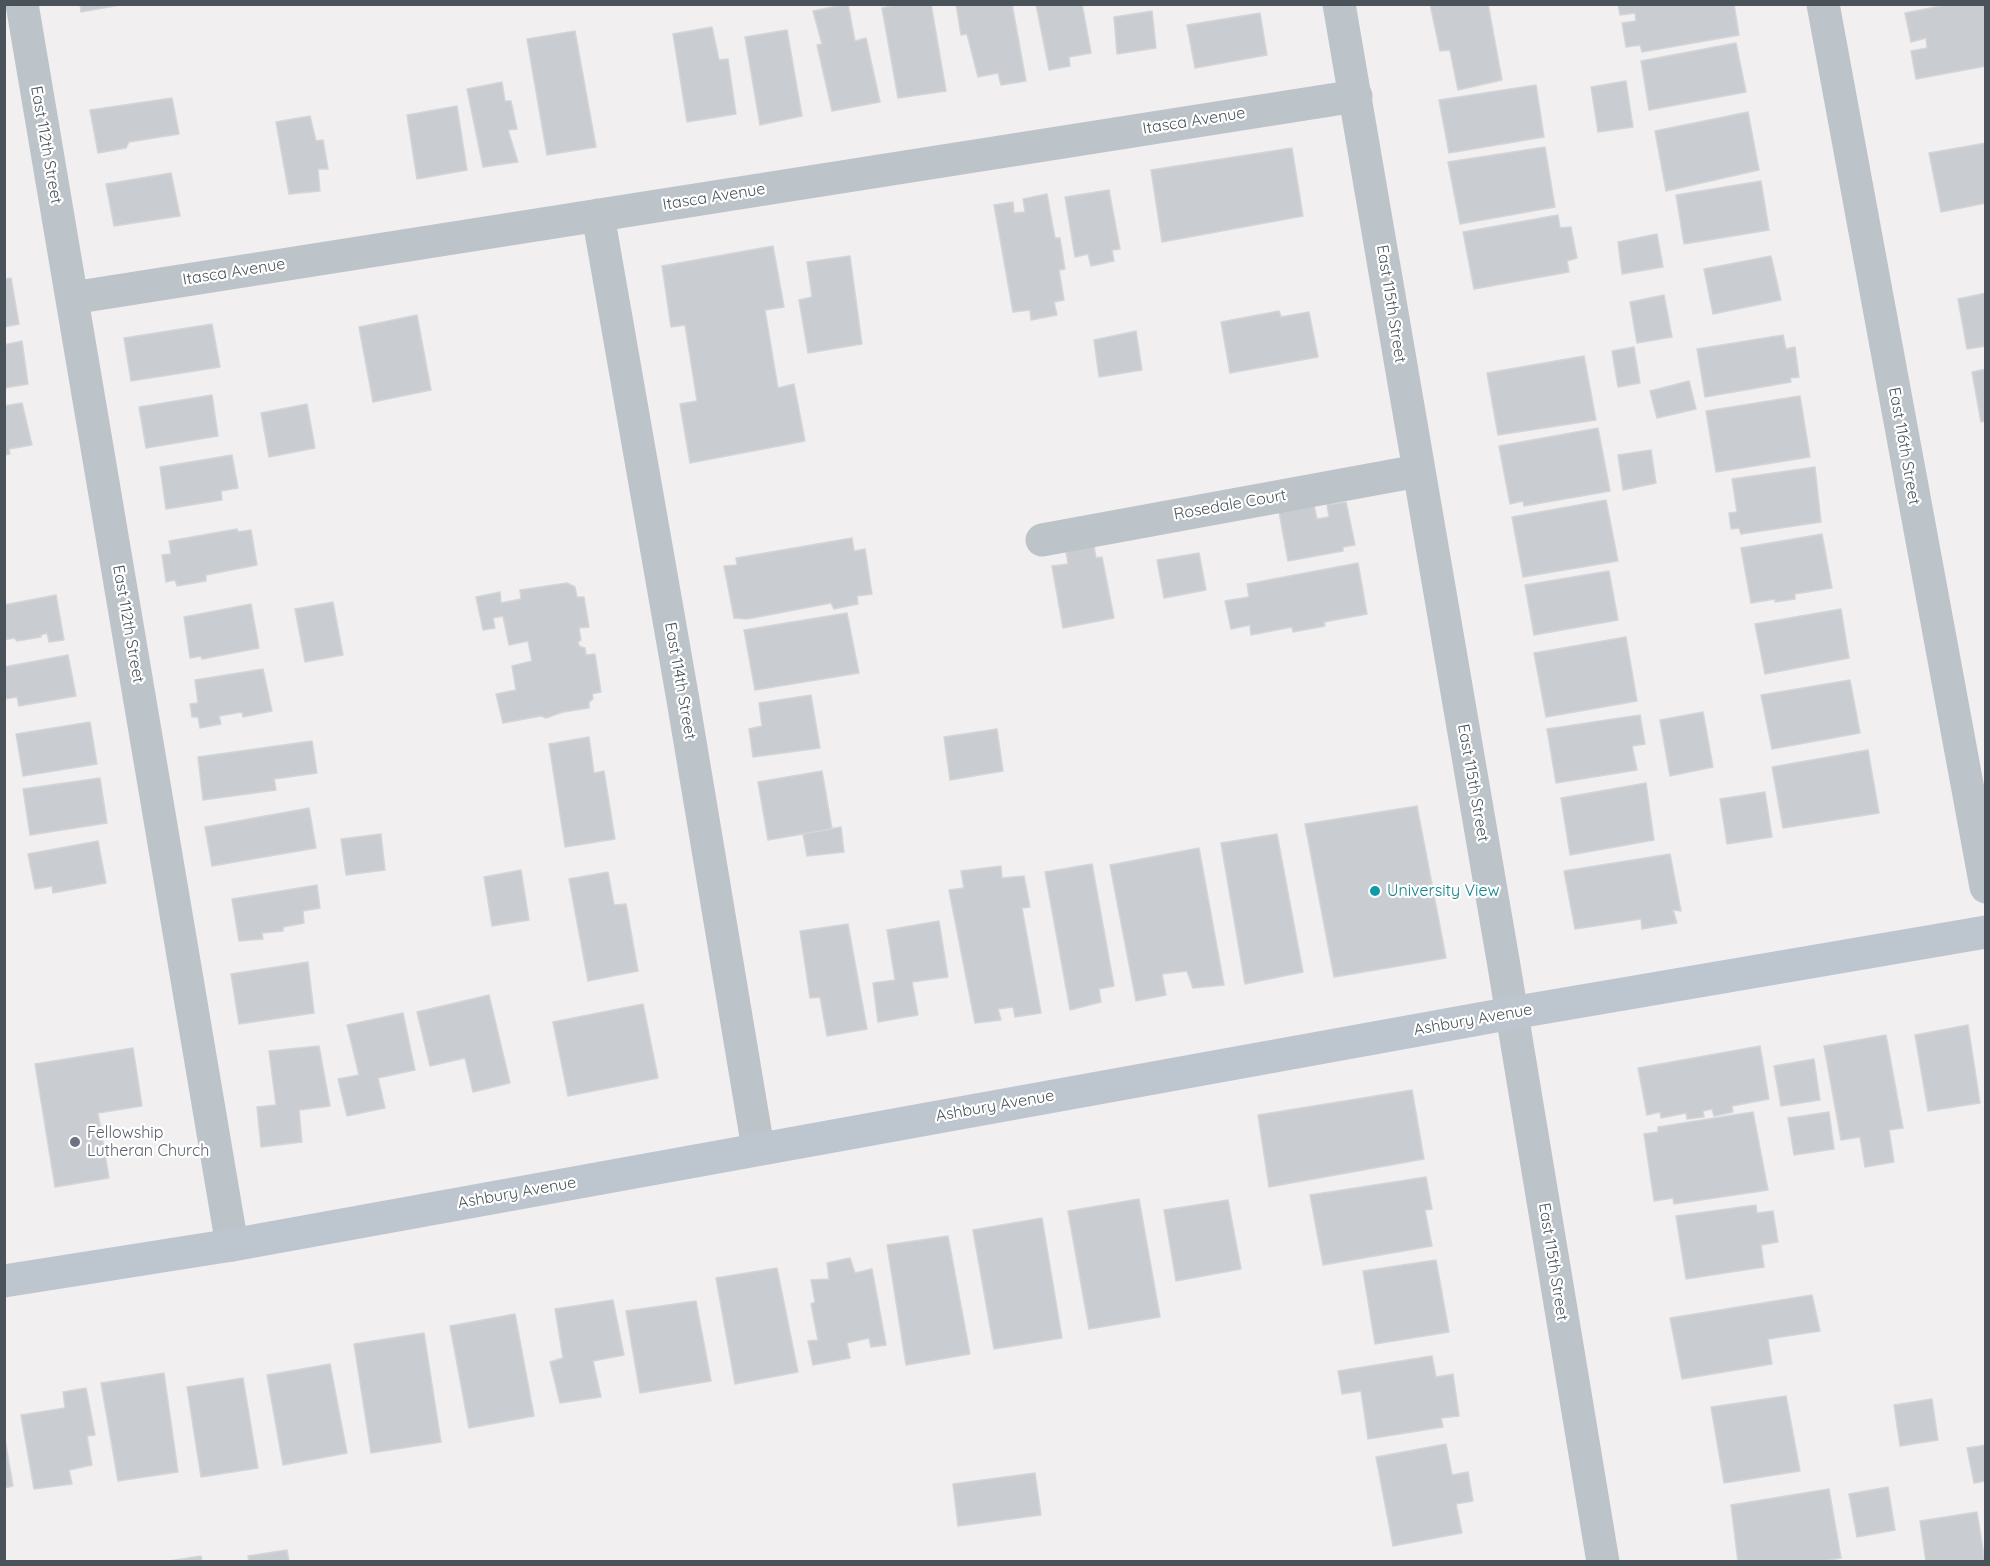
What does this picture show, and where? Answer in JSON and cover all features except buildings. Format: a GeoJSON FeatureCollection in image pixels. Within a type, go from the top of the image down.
{"type":"FeatureCollection","features":[{"type":"Feature","properties":{"kind":"street","name":"East 112th Street"},"geometry":{"type":"LineString","coordinates":[[22,4],[232,1245]]}},
{"type":"Feature","properties":{"kind":"street","name":"East 115th Street"},"geometry":{"type":"LineString","coordinates":[[1339,4],[1512,1012],[1603,1562]]}},
{"type":"Feature","properties":{"kind":"street","name":"East 116th Street"},"geometry":{"type":"LineString","coordinates":[[1823,4],[1986,887]]}},
{"type":"Feature","properties":{"kind":"street","name":"Itasca Avenue"},"geometry":{"type":"LineString","coordinates":[[72,298],[1356,96]]}},
{"type":"Feature","properties":{"kind":"street","name":"East 114th Street"},"geometry":{"type":"LineString","coordinates":[[598,215],[681,688],[758,1148]]}},
{"type":"Feature","properties":{"kind":"street","name":"Rosedale Court"},"geometry":{"type":"LineString","coordinates":[[1042,540],[1418,471]]}},
{"type":"Feature","properties":{"kind":"street","name":"Ashbury Avenue"},"geometry":{"type":"LineString","coordinates":[[4,1281],[232,1245],[1512,1012],[1986,932]]}},
{"type":"Feature","properties":{"kind":"place","name":"University View"},"geometry":{"type":"Point","coordinates":[1375,891]}},
{"type":"Feature","properties":{"kind":"place","name":"Fellowship Lutheran Church"},"geometry":{"type":"Point","coordinates":[75,1142]}}]}
